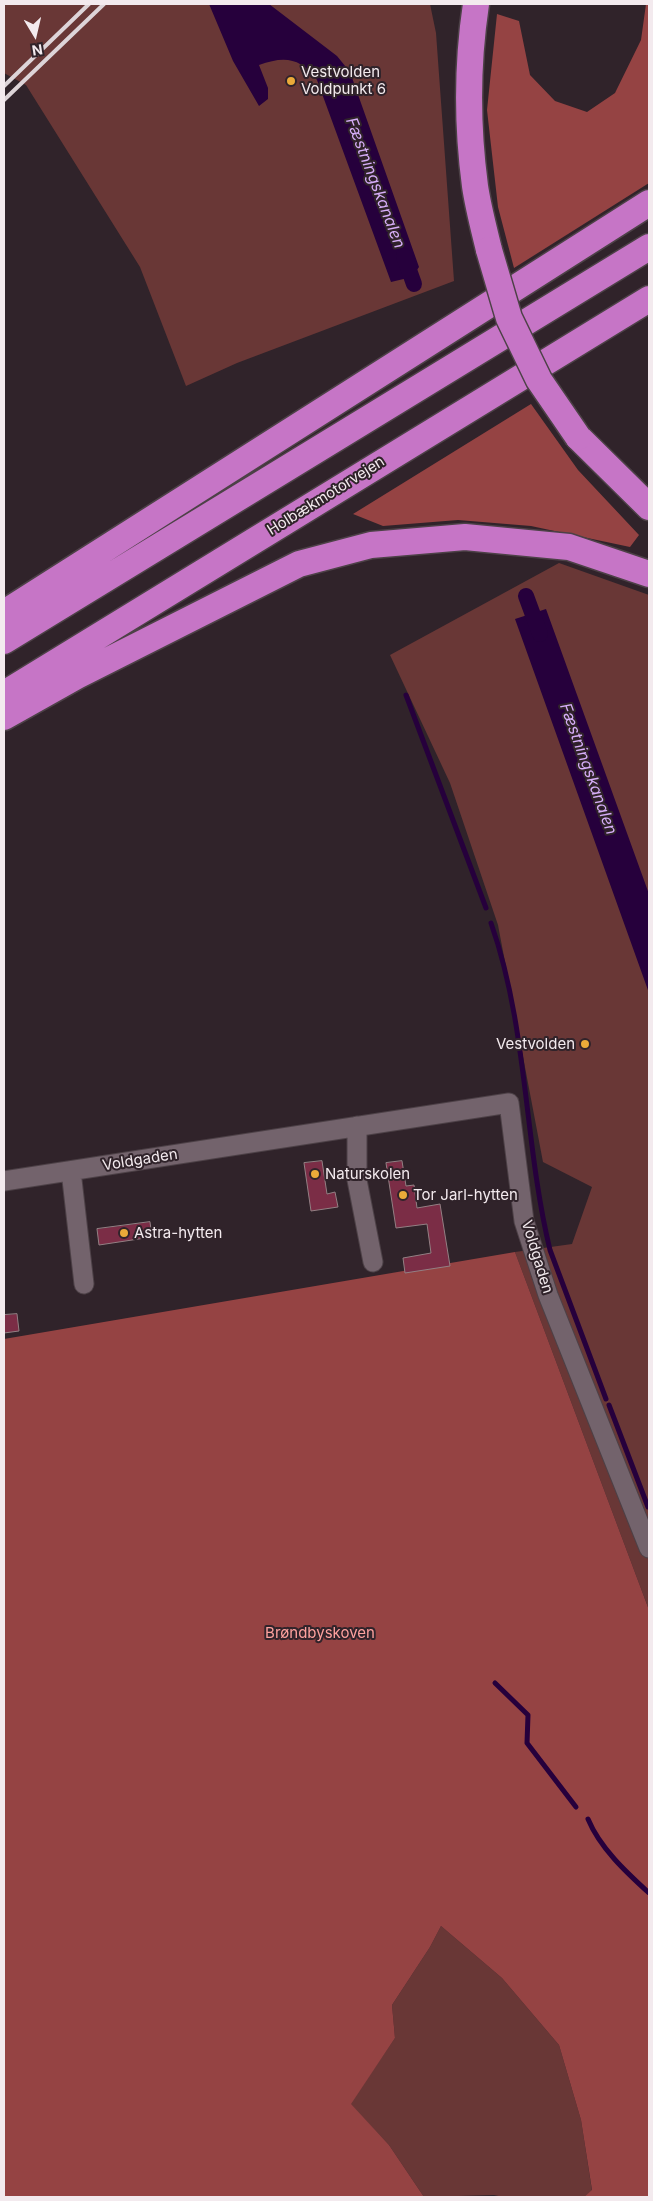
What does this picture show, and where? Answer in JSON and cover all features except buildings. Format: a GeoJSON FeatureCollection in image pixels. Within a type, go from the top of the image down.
{"type":"FeatureCollection","features":[{"type":"Feature","properties":{"kind":"highway"},"geometry":{"type":"LineString","coordinates":[[476,4],[471,37],[468,116],[476,187],[489,250],[514,327],[539,380],[578,436],[649,507]]}},
{"type":"Feature","properties":{"kind":"highway"},"geometry":{"type":"LineString","coordinates":[[4,613],[649,203]]}},
{"type":"Feature","properties":{"kind":"highway"},"geometry":{"type":"LineString","coordinates":[[4,641],[649,247]]}},
{"type":"Feature","properties":{"kind":"highway","name":"Holbækmotorvejen"},"geometry":{"type":"LineString","coordinates":[[4,694],[649,299]]}},
{"type":"Feature","properties":{"kind":"highway"},"geometry":{"type":"LineString","coordinates":[[4,717],[77,676],[299,564],[371,545],[465,537],[569,547],[649,574]]}},
{"type":"Feature","properties":{"kind":"street","name":"Voldgaden"},"geometry":{"type":"LineString","coordinates":[[4,1181],[510,1102],[524,1220],[548,1295],[649,1548]]}},
{"type":"Feature","properties":{"kind":"street"},"geometry":{"type":"LineString","coordinates":[[357,1126],[356,1180],[373,1262]]}},
{"type":"Feature","properties":{"kind":"street"},"geometry":{"type":"LineString","coordinates":[[71,1171],[84,1284]]}},
{"type":"Feature","properties":{"kind":"shaded area"},"geometry":{"type":"Polygon","coordinates":[[[4,4],[430,4],[436,33],[454,281],[237,363],[186,386],[140,267],[26,85],[4,73],[4,4]]]}},
{"type":"Feature","properties":{"kind":"shaded area","name":"Vestvolden"},"geometry":{"type":"Polygon","coordinates":[[[559,563],[649,595],[649,1610],[515,1252],[572,1244],[592,1187],[543,1162],[498,925],[450,783],[390,655],[559,563]]]}},
{"type":"Feature","properties":{"kind":"shaded area"},"geometry":{"type":"Polygon","coordinates":[[[441,1926],[502,1978],[559,2045],[581,2120],[592,2191],[584,2197],[503,2197],[494,2195],[424,2197],[389,2145],[350,2104],[395,2038],[392,2005],[430,1947],[441,1926]]]}},
{"type":"Feature","properties":{"kind":"green space"},"geometry":{"type":"Polygon","coordinates":[[[646,4],[649,4],[649,183],[514,268],[498,207],[487,110],[497,14],[519,21],[530,75],[555,101],[587,112],[615,93],[641,40],[646,4]]]}},
{"type":"Feature","properties":{"kind":"green space"},"geometry":{"type":"Polygon","coordinates":[[[531,404],[578,470],[639,535],[630,547],[531,526],[458,520],[383,526],[353,514],[531,404]]]}},
{"type":"Feature","properties":{"kind":"green space","name":"Brøndbyskoven"},"geometry":{"type":"Polygon","coordinates":[[[515,1252],[649,1610],[649,2197],[584,2197],[592,2190],[581,2120],[559,2045],[502,1978],[441,1926],[430,1947],[392,2005],[395,2038],[351,2104],[389,2145],[424,2197],[4,2197],[4,1339],[515,1252]]]}},
{"type":"Feature","properties":{"kind":"water"},"geometry":{"type":"Polygon","coordinates":[[[209,4],[269,4],[337,56],[350,72],[419,267],[412,277],[391,282],[317,80],[311,72],[291,60],[276,60],[259,65],[268,88],[268,99],[259,106],[233,61],[209,4]]]}},
{"type":"Feature","properties":{"kind":"water"},"geometry":{"type":"Polygon","coordinates":[[[546,609],[649,894],[649,993],[515,619],[546,609]]]}},
{"type":"Feature","properties":{"kind":"waterway","name":"Fæstningskanalen"},"geometry":{"type":"LineString","coordinates":[[404,256],[414,284]]}},
{"type":"Feature","properties":{"kind":"waterway","name":"Fæstningskanalen"},"geometry":{"type":"LineString","coordinates":[[526,596],[540,634]]}},
{"type":"Feature","properties":{"kind":"waterway"},"geometry":{"type":"LineString","coordinates":[[406,695],[486,908]]}},
{"type":"Feature","properties":{"kind":"waterway"},"geometry":{"type":"LineString","coordinates":[[491,923],[512,1003],[535,1169],[550,1250],[606,1399]]}},
{"type":"Feature","properties":{"kind":"waterway"},"geometry":{"type":"LineString","coordinates":[[609,1405],[648,1507]]}},
{"type":"Feature","properties":{"kind":"waterway"},"geometry":{"type":"LineString","coordinates":[[495,1683],[528,1715],[527,1743],[576,1807]]}},
{"type":"Feature","properties":{"kind":"waterway"},"geometry":{"type":"LineString","coordinates":[[588,1819],[599,1840],[607,1850],[649,1893]]}},
{"type":"Feature","properties":{"kind":"railway"},"geometry":{"type":"LineString","coordinates":[[4,86],[89,4]]}},
{"type":"Feature","properties":{"kind":"railway"},"geometry":{"type":"LineString","coordinates":[[4,100],[104,4]]}},
{"type":"Feature","properties":{"kind":"place","name":"Vestvolden Voldpunkt 6"},"geometry":{"type":"Point","coordinates":[291,81]}},
{"type":"Feature","properties":{"kind":"place","name":"Vestvolden"},"geometry":{"type":"Point","coordinates":[585,1044]}},
{"type":"Feature","properties":{"kind":"place","name":"Naturskolen"},"geometry":{"type":"Point","coordinates":[315,1174]}},
{"type":"Feature","properties":{"kind":"place","name":"Tor Jarl-hytten"},"geometry":{"type":"Point","coordinates":[403,1195]}},
{"type":"Feature","properties":{"kind":"place","name":"Astra-hytten"},"geometry":{"type":"Point","coordinates":[124,1233]}}]}
